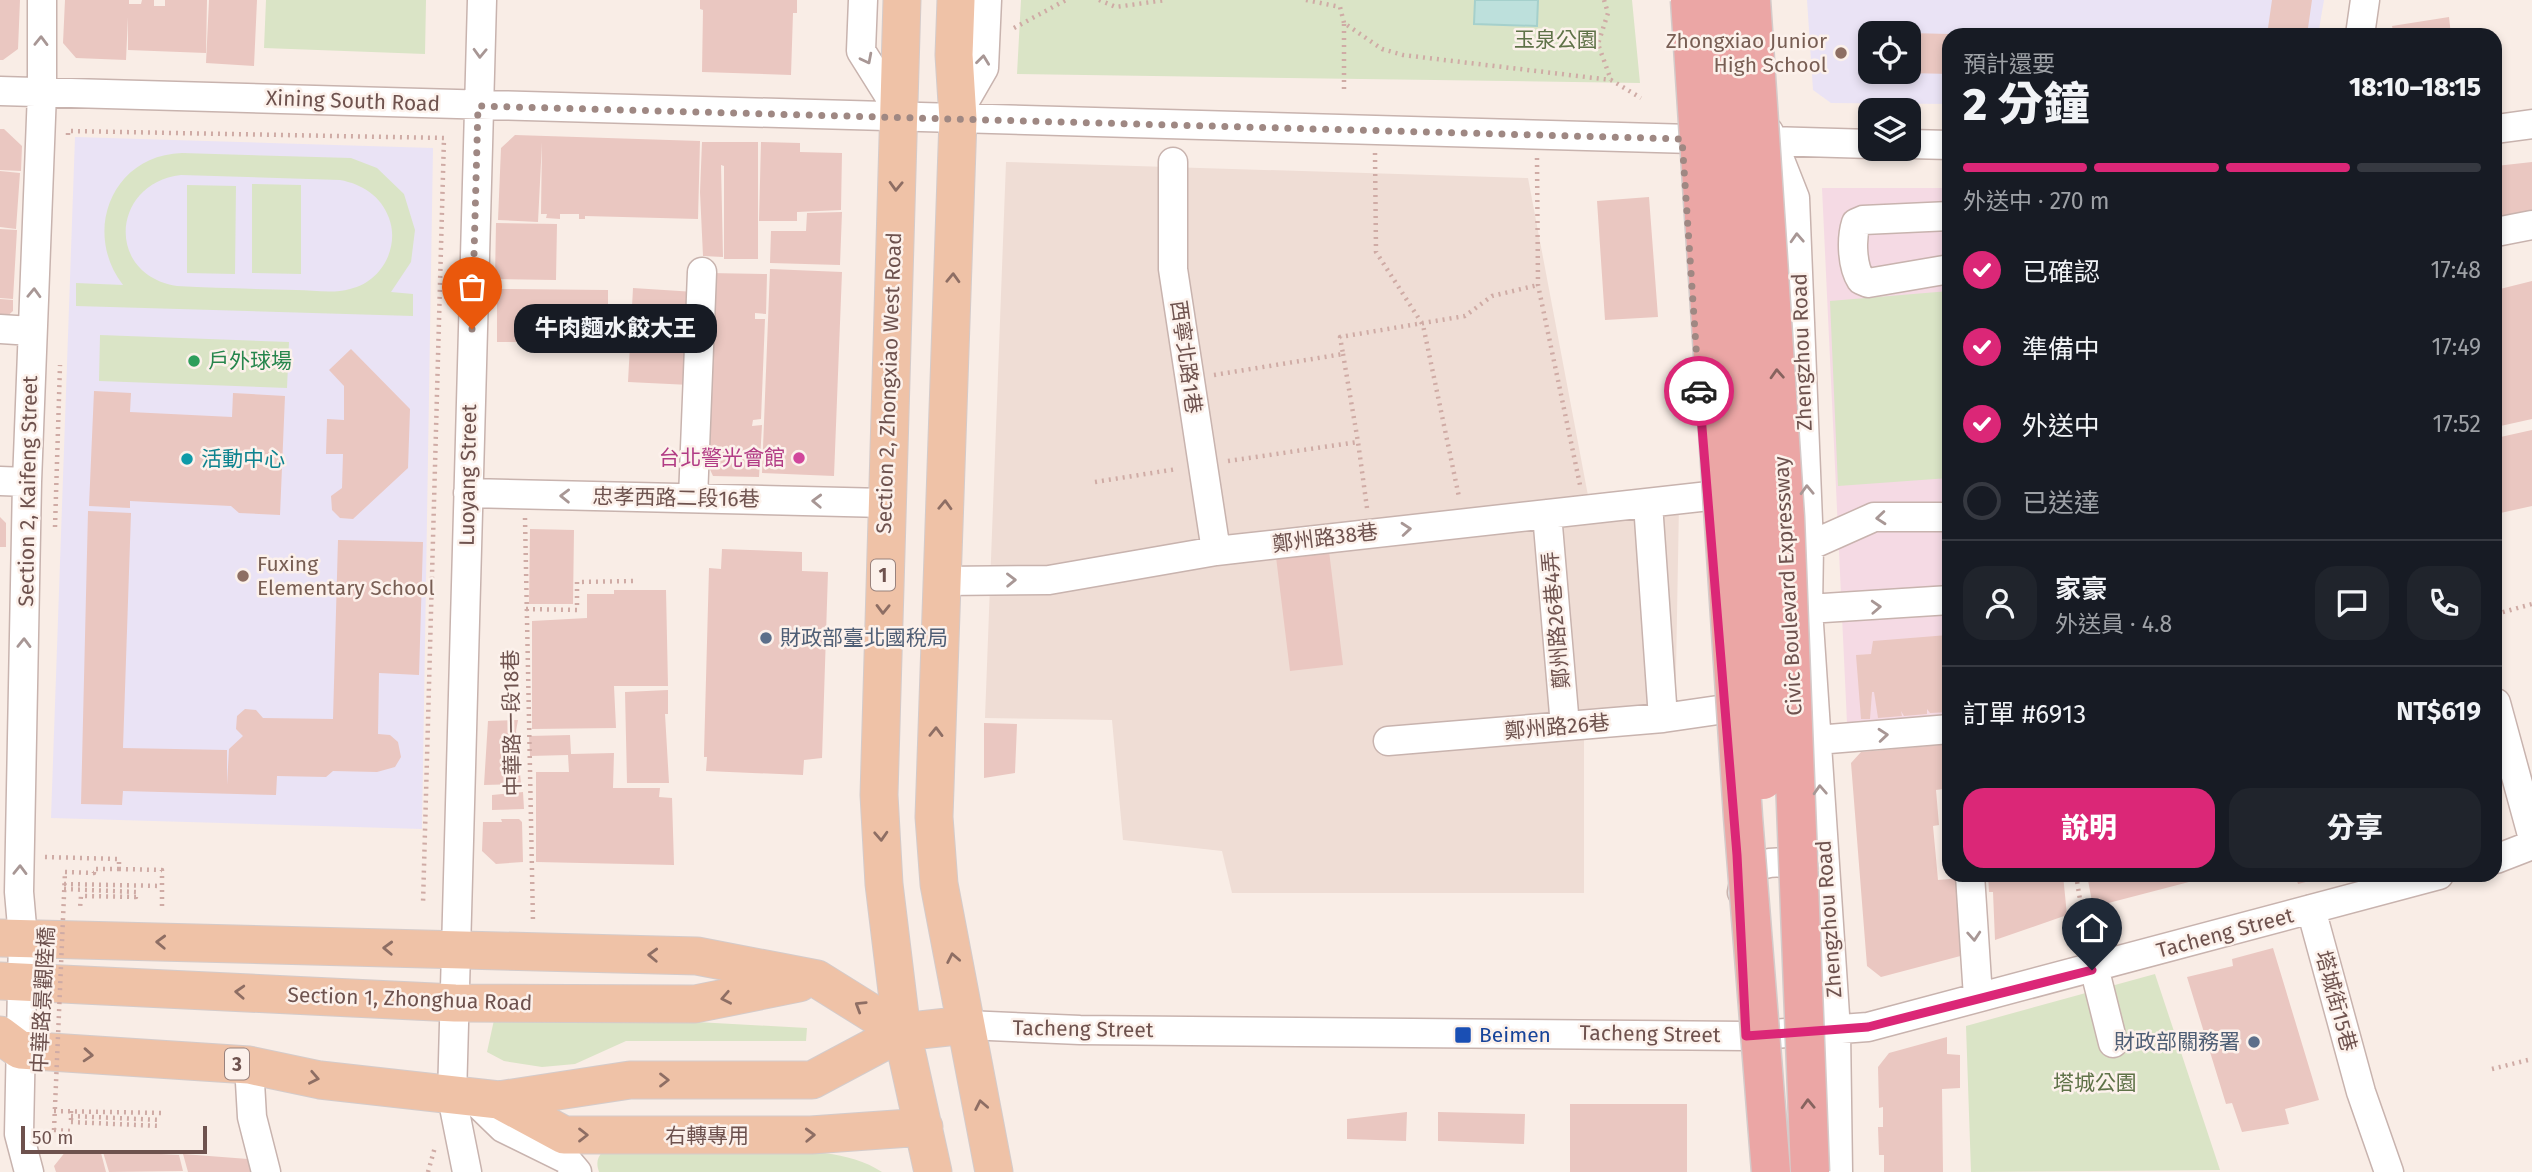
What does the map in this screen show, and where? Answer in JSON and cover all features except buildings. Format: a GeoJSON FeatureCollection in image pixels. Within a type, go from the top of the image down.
{"type":"FeatureCollection","features":[{"type":"Feature","properties":{"kind":"highway"},"geometry":{"type":"LineString","coordinates":[[1690,0],[1771,1172]]}},
{"type":"Feature","properties":{"kind":"highway"},"geometry":{"type":"LineString","coordinates":[[1716,0],[1749,397],[1766,666],[1804,956]]}},
{"type":"Feature","properties":{"kind":"highway","name":"Civic Boulevard Expressway"},"geometry":{"type":"LineString","coordinates":[[1754,0],[1785,517],[1804,956],[1810,1172]]}},
{"type":"Feature","properties":{"kind":"highway"},"geometry":{"type":"LineString","coordinates":[[1757,982],[1766,666]]}},
{"type":"Feature","properties":{"kind":"main road","name":"Section 2, Zhongxiao West Road"},"geometry":{"type":"LineString","coordinates":[[902,0],[885,503],[879,795],[884,884],[902,1032]]}},
{"type":"Feature","properties":{"kind":"main road"},"geometry":{"type":"LineString","coordinates":[[956,0],[954,55],[958,116],[934,817],[939,884],[994,1172]]}},
{"type":"Feature","properties":{"kind":"main road"},"geometry":{"type":"LineString","coordinates":[[11,938],[697,956],[817,979],[902,1032]]}},
{"type":"Feature","properties":{"kind":"main road","name":"Section 1, Zhonghua Road"},"geometry":{"type":"LineString","coordinates":[[11,981],[455,1003],[695,1004],[817,979]]}},
{"type":"Feature","properties":{"kind":"main road","name":"3"},"geometry":{"type":"LineString","coordinates":[[7,1051],[249,1065],[320,1080],[475,1099],[630,1080],[812,1080],[902,1032],[966,1025]]}},
{"type":"Feature","properties":{"kind":"main road","name":"1"},"geometry":{"type":"LineString","coordinates":[[902,1032],[933,1172]]}},
{"type":"Feature","properties":{"kind":"main road","name":"右轉專用"},"geometry":{"type":"LineString","coordinates":[[475,1099],[564,1135],[811,1135],[924,1127]]}},
{"type":"Feature","properties":{"kind":"street","name":"Section 2, Kaifeng Street"},"geometry":{"type":"LineString","coordinates":[[29,1172],[19,1134],[7,1051],[11,938],[19,892],[13,482],[32,331],[42,92],[42,0]]}},
{"type":"Feature","properties":{"kind":"street","name":"Luoyang Street"},"geometry":{"type":"LineString","coordinates":[[467,1172],[475,1099],[455,1003],[482,0]]}},
{"type":"Feature","properties":{"kind":"street"},"geometry":{"type":"LineString","coordinates":[[863,0],[861,51],[898,114]]}},
{"type":"Feature","properties":{"kind":"street"},"geometry":{"type":"LineString","coordinates":[[958,116],[984,68],[987,0]]}},
{"type":"Feature","properties":{"kind":"street"},"geometry":{"type":"LineString","coordinates":[[1672,0],[1702,439],[1709,496],[1737,855],[1752,1172]]}},
{"type":"Feature","properties":{"kind":"street","name":"Zhengzhou Road"},"geometry":{"type":"LineString","coordinates":[[1754,0],[1770,140],[1795,198],[1805,419],[1808,609],[1836,1030],[1838,1172]]}},
{"type":"Feature","properties":{"kind":"street"},"geometry":{"type":"LineString","coordinates":[[2361,28],[2365,0]]}},
{"type":"Feature","properties":{"kind":"street","name":"Xining South Road"},"geometry":{"type":"LineString","coordinates":[[0,91],[478,106],[898,114],[1376,131],[1858,143]]}},
{"type":"Feature","properties":{"kind":"street"},"geometry":{"type":"LineString","coordinates":[[2502,128],[2532,124]]}},
{"type":"Feature","properties":{"kind":"street"},"geometry":{"type":"LineString","coordinates":[[1921,144],[1942,145]]}},
{"type":"Feature","properties":{"kind":"street","name":"西寧北路1巷"},"geometry":{"type":"LineString","coordinates":[[1173,162],[1173,269],[1216,551]]}},
{"type":"Feature","properties":{"kind":"street"},"geometry":{"type":"LineString","coordinates":[[1942,216],[1863,220],[1856,223],[1853,232],[1856,272],[1861,280],[1868,283],[1942,270]]}},
{"type":"Feature","properties":{"kind":"street"},"geometry":{"type":"LineString","coordinates":[[2502,231],[2532,225]]}},
{"type":"Feature","properties":{"kind":"street"},"geometry":{"type":"LineString","coordinates":[[693,498],[702,272]]}},
{"type":"Feature","properties":{"kind":"street"},"geometry":{"type":"LineString","coordinates":[[0,330],[32,331]]}},
{"type":"Feature","properties":{"kind":"street"},"geometry":{"type":"LineString","coordinates":[[1702,439],[1732,443],[1760,440],[1788,432],[1805,419]]}},
{"type":"Feature","properties":{"kind":"street","name":"忠孝西路二段16巷"},"geometry":{"type":"LineString","coordinates":[[468,493],[885,503]]}},
{"type":"Feature","properties":{"kind":"street","name":"鄭州路38巷"},"geometry":{"type":"LineString","coordinates":[[942,581],[1049,580],[1216,551],[1709,496]]}},
{"type":"Feature","properties":{"kind":"street"},"geometry":{"type":"LineString","coordinates":[[1648,504],[1663,718]]}},
{"type":"Feature","properties":{"kind":"street","name":"鄭州路26巷4弄"},"geometry":{"type":"LineString","coordinates":[[1547,513],[1566,726]]}},
{"type":"Feature","properties":{"kind":"street"},"geometry":{"type":"LineString","coordinates":[[1809,546],[1874,517],[1942,517]]}},
{"type":"Feature","properties":{"kind":"street"},"geometry":{"type":"LineString","coordinates":[[1808,609],[1942,601]]}},
{"type":"Feature","properties":{"kind":"street"},"geometry":{"type":"LineString","coordinates":[[1737,855],[1770,776],[1767,707]]}},
{"type":"Feature","properties":{"kind":"street","name":"鄭州路26巷"},"geometry":{"type":"LineString","coordinates":[[1388,741],[1663,718],[1725,709]]}},
{"type":"Feature","properties":{"kind":"street"},"geometry":{"type":"LineString","coordinates":[[2502,725],[2532,835]]}},
{"type":"Feature","properties":{"kind":"street"},"geometry":{"type":"LineString","coordinates":[[1817,740],[1942,730]]}},
{"type":"Feature","properties":{"kind":"street"},"geometry":{"type":"LineString","coordinates":[[1770,776],[1823,842]]}},
{"type":"Feature","properties":{"kind":"street"},"geometry":{"type":"LineString","coordinates":[[2502,857],[2532,845]]}},
{"type":"Feature","properties":{"kind":"street"},"geometry":{"type":"LineString","coordinates":[[1741,915],[1743,886],[1756,869],[1775,860],[1798,864],[1828,892]]}},
{"type":"Feature","properties":{"kind":"street"},"geometry":{"type":"LineString","coordinates":[[1970,882],[1978,997]]}},
{"type":"Feature","properties":{"kind":"street","name":"Tacheng Street"},"geometry":{"type":"LineString","coordinates":[[966,1025],[1080,1030],[1746,1036],[1868,1027],[2092,970],[2413,882]]}},
{"type":"Feature","properties":{"kind":"street","name":"塔城街15巷"},"geometry":{"type":"LineString","coordinates":[[2311,909],[2361,1092],[2389,1172]]}},
{"type":"Feature","properties":{"kind":"street"},"geometry":{"type":"LineString","coordinates":[[2092,970],[2096,975],[2113,1043]]}},
{"type":"Feature","properties":{"kind":"street"},"geometry":{"type":"LineString","coordinates":[[249,1065],[252,1117],[266,1172]]}},
{"type":"Feature","properties":{"kind":"street"},"geometry":{"type":"LineString","coordinates":[[475,1099],[503,1128],[566,1159],[577,1172]]}},
{"type":"Feature","properties":{"kind":"street"},"geometry":{"type":"LineString","coordinates":[[1853,1172],[1854,1100]]}},
{"type":"Feature","properties":{"kind":"path"},"geometry":{"type":"LineString","coordinates":[[1014,28],[1066,0]]}},
{"type":"Feature","properties":{"kind":"path"},"geometry":{"type":"LineString","coordinates":[[1099,0],[1116,7],[1165,0]]}},
{"type":"Feature","properties":{"kind":"path"},"geometry":{"type":"LineString","coordinates":[[1306,0],[1340,7],[1344,23],[1344,89]]}},
{"type":"Feature","properties":{"kind":"path"},"geometry":{"type":"LineString","coordinates":[[1604,0],[1608,13],[1598,44],[1611,80]]}},
{"type":"Feature","properties":{"kind":"path"},"geometry":{"type":"LineString","coordinates":[[1344,23],[1382,49],[1403,55],[1611,80],[1642,98]]}},
{"type":"Feature","properties":{"kind":"path"},"geometry":{"type":"LineString","coordinates":[[68,145],[68,131],[444,138],[423,904]]}},
{"type":"Feature","properties":{"kind":"path"},"geometry":{"type":"LineString","coordinates":[[1376,131],[1376,252],[1423,325],[1465,523]]}},
{"type":"Feature","properties":{"kind":"path"},"geometry":{"type":"LineString","coordinates":[[1539,135],[1538,285],[1585,510]]}},
{"type":"Feature","properties":{"kind":"path"},"geometry":{"type":"LineString","coordinates":[[1371,532],[1340,337],[1465,316],[1492,296],[1538,285]]}},
{"type":"Feature","properties":{"kind":"path"},"geometry":{"type":"LineString","coordinates":[[55,536],[61,354]]}},
{"type":"Feature","properties":{"kind":"path"},"geometry":{"type":"LineString","coordinates":[[1189,379],[1343,354]]}},
{"type":"Feature","properties":{"kind":"path"},"geometry":{"type":"LineString","coordinates":[[1095,482],[1358,442]]}},
{"type":"Feature","properties":{"kind":"path","name":"中華路一段18巷"},"geometry":{"type":"LineString","coordinates":[[525,495],[534,951]]}},
{"type":"Feature","properties":{"kind":"path"},"geometry":{"type":"LineString","coordinates":[[526,609],[577,610],[577,582],[633,581]]}},
{"type":"Feature","properties":{"kind":"path"},"geometry":{"type":"LineString","coordinates":[[2502,612],[2532,604]]}},
{"type":"Feature","properties":{"kind":"path"},"geometry":{"type":"LineString","coordinates":[[43,869],[44,843]]}},
{"type":"Feature","properties":{"kind":"path"},"geometry":{"type":"LineString","coordinates":[[44,857],[119,859],[119,869],[162,870],[162,911]]}},
{"type":"Feature","properties":{"kind":"path","name":"中華路景觀陸橋"},"geometry":{"type":"LineString","coordinates":[[71,1137],[72,1131],[54,1130],[65,872],[94,873],[94,869],[119,869]]}},
{"type":"Feature","properties":{"kind":"path"},"geometry":{"type":"LineString","coordinates":[[2077,882],[2092,970]]}},
{"type":"Feature","properties":{"kind":"path"},"geometry":{"type":"LineString","coordinates":[[64,885],[162,885]]}},
{"type":"Feature","properties":{"kind":"path"},"geometry":{"type":"LineString","coordinates":[[80,908],[81,896],[136,897],[136,892],[94,886]]}},
{"type":"Feature","properties":{"kind":"path"},"geometry":{"type":"LineString","coordinates":[[2492,1069],[2532,1059]]}},
{"type":"Feature","properties":{"kind":"path"},"geometry":{"type":"LineString","coordinates":[[54,1111],[71,1117],[160,1123]]}},
{"type":"Feature","properties":{"kind":"path"},"geometry":{"type":"LineString","coordinates":[[71,1117],[161,1113]]}},
{"type":"Feature","properties":{"kind":"shaded area","name":"Zhongxiao Junior High School"},"geometry":{"type":"Polygon","coordinates":[[[1807,0],[2324,0],[2319,28],[1942,28],[1942,104],[1921,104],[1921,98],[1858,98],[1858,103],[1831,103],[1813,90],[1807,0]]]}},
{"type":"Feature","properties":{"kind":"shaded area","name":"Fuxing Elementary School"},"geometry":{"type":"Polygon","coordinates":[[[75,137],[433,148],[422,829],[51,818],[75,137]]]}},
{"type":"Feature","properties":{"kind":"shaded area"},"geometry":{"type":"Polygon","coordinates":[[[1006,162],[1528,178],[1593,522],[1679,505],[1675,725],[1584,735],[1584,893],[1232,893],[1222,851],[1123,840],[1112,720],[985,718],[1006,162]]]}},
{"type":"Feature","properties":{"kind":"shaded area"},"geometry":{"type":"Polygon","coordinates":[[[1822,188],[1942,188],[1942,716],[1847,723],[1822,188]]]}},
{"type":"Feature","properties":{"kind":"green space"},"geometry":{"type":"Polygon","coordinates":[[[266,0],[426,0],[425,54],[264,48],[266,0]]]}},
{"type":"Feature","properties":{"kind":"green space","name":"玉泉公園"},"geometry":{"type":"Polygon","coordinates":[[[1021,0],[1632,0],[1640,83],[1017,74],[1021,0]]]}},
{"type":"Feature","properties":{"kind":"green space"},"geometry":{"type":"Polygon","coordinates":[[[182,153],[351,158],[377,168],[404,194],[415,230],[411,262],[391,292],[413,294],[413,316],[76,306],[76,283],[123,285],[111,264],[105,242],[105,220],[111,200],[122,182],[137,167],[158,157],[182,153]],[[181,175],[158,182],[141,194],[130,211],[126,229],[128,248],[137,265],[154,278],[177,286],[330,292],[350,289],[371,279],[379,271],[390,252],[392,229],[386,210],[376,197],[363,188],[340,180],[181,175]]]}},
{"type":"Feature","properties":{"kind":"green space"},"geometry":{"type":"Polygon","coordinates":[[[252,184],[301,185],[301,274],[252,273],[252,184]]]}},
{"type":"Feature","properties":{"kind":"green space"},"geometry":{"type":"Polygon","coordinates":[[[187,185],[236,186],[235,274],[187,273],[187,185]]]}},
{"type":"Feature","properties":{"kind":"green space"},"geometry":{"type":"Polygon","coordinates":[[[1942,292],[1942,479],[1838,486],[1830,301],[1942,292]]]}},
{"type":"Feature","properties":{"kind":"green space","name":"戶外球場"},"geometry":{"type":"Polygon","coordinates":[[[100,335],[289,342],[287,388],[99,381],[100,335]]]}},
{"type":"Feature","properties":{"kind":"green space","name":"塔城公園"},"geometry":{"type":"Polygon","coordinates":[[[2155,974],[2220,1170],[1971,1172],[1966,1026],[2155,974]]]}},
{"type":"Feature","properties":{"kind":"green space"},"geometry":{"type":"Polygon","coordinates":[[[643,1019],[807,1028],[806,1041],[626,1041],[575,1064],[542,1067],[504,1061],[487,1052],[494,1020],[643,1019]]]}},
{"type":"Feature","properties":{"kind":"green space"},"geometry":{"type":"Polygon","coordinates":[[[733,1150],[829,1154],[866,1163],[882,1172],[599,1172],[598,1166],[598,1158],[603,1151],[733,1150]]]}},
{"type":"Feature","properties":{"kind":"water"},"geometry":{"type":"Polygon","coordinates":[[[1475,0],[1538,0],[1537,26],[1474,24],[1475,0]]]}},
{"type":"Feature","properties":{"kind":"way so far"},"geometry":{"type":"LineString","coordinates":[[472,329],[478,106],[1682,139],[1699,391]]}},
{"type":"Feature","properties":{"kind":"place","name":"Zhongxiao Junior High School"},"geometry":{"type":"Point","coordinates":[1841,53]}},
{"type":"Feature","properties":{"kind":"place","name":"牛肉麵水餃大王"},"geometry":{"type":"Point","coordinates":[472,329]}},
{"type":"Feature","properties":{"kind":"place","name":"戶外球場"},"geometry":{"type":"Point","coordinates":[194,361]}},
{"type":"Feature","properties":{"kind":"place","name":"台北警光會館"},"geometry":{"type":"Point","coordinates":[799,458]}},
{"type":"Feature","properties":{"kind":"place","name":"活動中心"},"geometry":{"type":"Point","coordinates":[187,459]}},
{"type":"Feature","properties":{"kind":"place","name":"Fuxing Elementary School"},"geometry":{"type":"Point","coordinates":[243,576]}},
{"type":"Feature","properties":{"kind":"place","name":"財政部臺北國稅局"},"geometry":{"type":"Point","coordinates":[766,638]}},
{"type":"Feature","properties":{"kind":"place","name":"Beimen"},"geometry":{"type":"Point","coordinates":[1463,1035]}},
{"type":"Feature","properties":{"kind":"place","name":"財政部關務署"},"geometry":{"type":"Point","coordinates":[2254,1042]}},
{"type":"Feature","properties":{"kind":"route"},"geometry":{"type":"LineString","coordinates":[[1699,391],[1737,855],[1746,1036],[1868,1027],[2092,970]]}}]}
